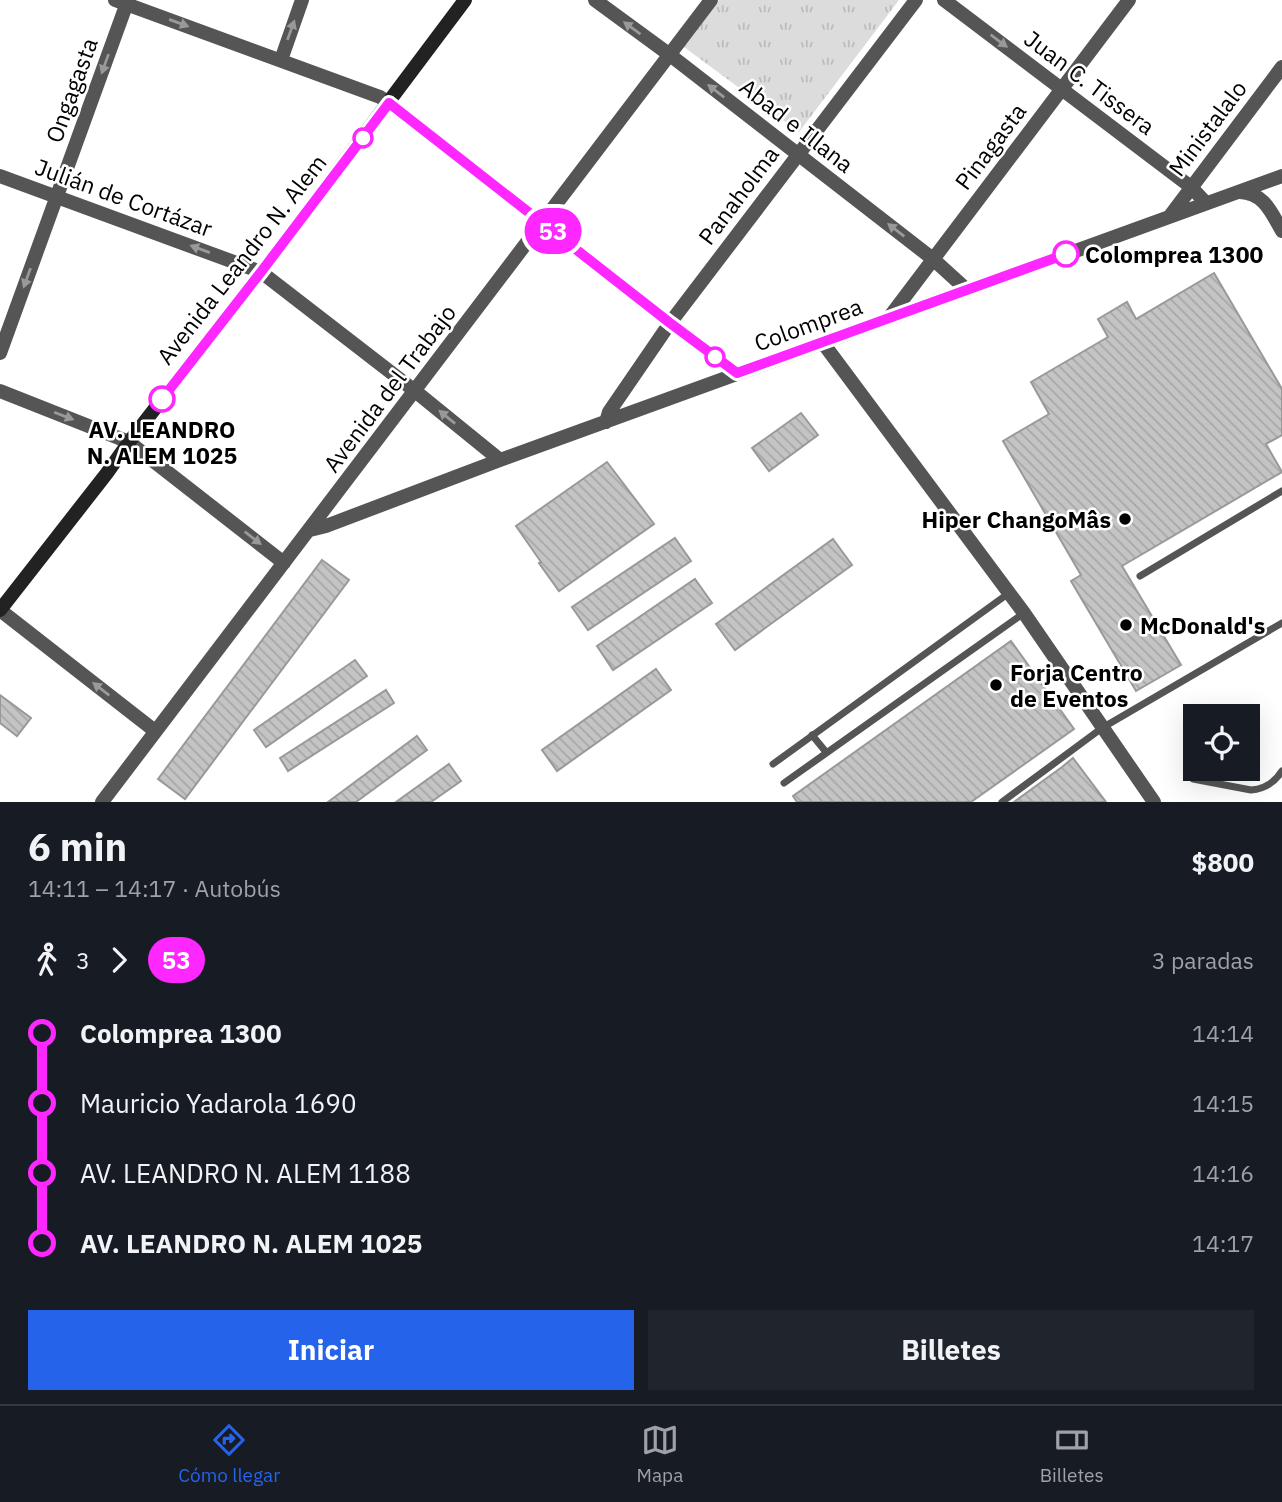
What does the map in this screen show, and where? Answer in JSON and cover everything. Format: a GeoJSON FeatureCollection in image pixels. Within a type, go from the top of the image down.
{"type":"FeatureCollection","features":[{"type":"Feature","properties":{"kind":"main road","name":"Avenida Leandro N. Alem"},"geometry":{"type":"LineString","coordinates":[[0,610],[261,272],[465,0]]}},
{"type":"Feature","properties":{"kind":"street"},"geometry":{"type":"LineString","coordinates":[[281,60],[302,0]]}},
{"type":"Feature","properties":{"kind":"street","name":"Abad e Illana"},"geometry":{"type":"LineString","coordinates":[[595,0],[933,259],[967,290]]}},
{"type":"Feature","properties":{"kind":"street","name":"Avenida del Trabajo"},"geometry":{"type":"LineString","coordinates":[[102,802],[711,0]]}},
{"type":"Feature","properties":{"kind":"street","name":"Panaholma"},"geometry":{"type":"LineString","coordinates":[[606,422],[608,412],[670,323],[916,0]]}},
{"type":"Feature","properties":{"kind":"street","name":"Juan C. Tissera"},"geometry":{"type":"LineString","coordinates":[[944,0],[1191,187],[1206,203]]}},
{"type":"Feature","properties":{"kind":"street","name":"Pinagasta"},"geometry":{"type":"LineString","coordinates":[[888,319],[1129,0]]}},
{"type":"Feature","properties":{"kind":"street"},"geometry":{"type":"LineString","coordinates":[[123,1],[380,97],[737,373]]}},
{"type":"Feature","properties":{"kind":"street","name":"Ongagasta"},"geometry":{"type":"LineString","coordinates":[[0,353],[123,1]]}},
{"type":"Feature","properties":{"kind":"street","name":"Ministalalo"},"geometry":{"type":"LineString","coordinates":[[1169,217],[1282,67]]}},
{"type":"Feature","properties":{"kind":"street","name":"Julián de Cortázar"},"geometry":{"type":"LineString","coordinates":[[0,176],[261,272],[500,460]]}},
{"type":"Feature","properties":{"kind":"street"},"geometry":{"type":"LineString","coordinates":[[1265,201],[1267,190],[1279,177]]}},
{"type":"Feature","properties":{"kind":"street","name":"Colomprea"},"geometry":{"type":"LineString","coordinates":[[310,530],[1279,177]]}},
{"type":"Feature","properties":{"kind":"street"},"geometry":{"type":"LineString","coordinates":[[1237,192],[1249,192],[1265,201],[1282,231]]}},
{"type":"Feature","properties":{"kind":"street"},"geometry":{"type":"LineString","coordinates":[[823,343],[1024,613],[1154,802]]}},
{"type":"Feature","properties":{"kind":"street"},"geometry":{"type":"LineString","coordinates":[[0,391],[129,442],[284,563]]}},
{"type":"Feature","properties":{"kind":"street"},"geometry":{"type":"LineString","coordinates":[[0,610],[155,731]]}},
{"type":"Feature","properties":{"kind":"lane"},"geometry":{"type":"LineString","coordinates":[[1140,576],[1282,491]]}},
{"type":"Feature","properties":{"kind":"lane"},"geometry":{"type":"LineString","coordinates":[[773,764],[1009,593]]}},
{"type":"Feature","properties":{"kind":"lane"},"geometry":{"type":"LineString","coordinates":[[783,783],[1024,613]]}},
{"type":"Feature","properties":{"kind":"lane"},"geometry":{"type":"LineString","coordinates":[[1002,802],[1102,728],[1282,623]]}},
{"type":"Feature","properties":{"kind":"lane"},"geometry":{"type":"LineString","coordinates":[[812,736],[826,752]]}},
{"type":"Feature","properties":{"kind":"lane"},"geometry":{"type":"LineString","coordinates":[[1204,781],[1251,790],[1260,789],[1273,782],[1282,771]]}},
{"type":"Feature","properties":{"kind":"green space"},"geometry":{"type":"Polygon","coordinates":[[[719,0],[899,0],[799,132],[684,47],[719,0]]]}},
{"type":"Feature","properties":{"kind":"building","name":"Hiper ChangoMâs"},"geometry":{"type":"Polygon","coordinates":[[[1214,273],[1282,389],[1282,435],[1266,444],[1282,472],[1122,566],[1181,665],[1136,691],[1071,581],[1081,575],[1003,441],[1049,414],[1031,382],[1108,337],[1098,319],[1127,302],[1136,319],[1214,273]]]}},
{"type":"Feature","properties":{"kind":"building"},"geometry":{"type":"Polygon","coordinates":[[[801,413],[818,435],[769,471],[752,448],[801,413]]]}},
{"type":"Feature","properties":{"kind":"building"},"geometry":{"type":"Polygon","coordinates":[[[607,462],[654,524],[559,591],[516,526],[607,462]]]}},
{"type":"Feature","properties":{"kind":"building"},"geometry":{"type":"Polygon","coordinates":[[[675,538],[691,561],[588,630],[572,607],[675,538]]]}},
{"type":"Feature","properties":{"kind":"building"},"geometry":{"type":"Polygon","coordinates":[[[833,539],[852,565],[735,650],[716,624],[833,539]]]}},
{"type":"Feature","properties":{"kind":"building"},"geometry":{"type":"Polygon","coordinates":[[[322,560],[349,580],[185,799],[158,779],[322,560]]]}},
{"type":"Feature","properties":{"kind":"building"},"geometry":{"type":"Polygon","coordinates":[[[695,579],[712,603],[613,670],[597,646],[695,579]]]}},
{"type":"Feature","properties":{"kind":"building","name":"Forja Centro de Eventos"},"geometry":{"type":"Polygon","coordinates":[[[1011,641],[1074,729],[971,802],[797,802],[793,796],[1011,641]]]}},
{"type":"Feature","properties":{"kind":"building"},"geometry":{"type":"Polygon","coordinates":[[[355,660],[367,676],[266,747],[254,730],[355,660]]]}},
{"type":"Feature","properties":{"kind":"building"},"geometry":{"type":"Polygon","coordinates":[[[656,669],[671,690],[557,771],[542,750],[656,669]]]}},
{"type":"Feature","properties":{"kind":"building"},"geometry":{"type":"Polygon","coordinates":[[[386,690],[394,703],[288,771],[280,758],[386,690]]]}},
{"type":"Feature","properties":{"kind":"building"},"geometry":{"type":"Polygon","coordinates":[[[0,695],[31,718],[17,736],[0,723],[0,695]]]}},
{"type":"Feature","properties":{"kind":"building"},"geometry":{"type":"Polygon","coordinates":[[[417,736],[427,750],[356,802],[328,802],[417,736]]]}},
{"type":"Feature","properties":{"kind":"building"},"geometry":{"type":"Polygon","coordinates":[[[1073,758],[1106,802],[1014,802],[1062,767],[1073,758]]]}},
{"type":"Feature","properties":{"kind":"building"},"geometry":{"type":"Polygon","coordinates":[[[449,764],[461,781],[431,802],[396,802],[449,764]]]}},
{"type":"Feature","properties":{"kind":"bus line","name":"53"},"geometry":{"type":"LineString","coordinates":[[162,399],[389,103],[737,373],[1066,254]]}},
{"type":"Feature","properties":{"kind":"place","name":"Colomprea 1300"},"geometry":{"type":"Point","coordinates":[1066,254]}},
{"type":"Feature","properties":{"kind":"place","name":"AV. LEANDRO N. ALEM 1025"},"geometry":{"type":"Point","coordinates":[162,399]}},
{"type":"Feature","properties":{"kind":"place","name":"Hiper ChangoMâs"},"geometry":{"type":"Point","coordinates":[1125,519]}},
{"type":"Feature","properties":{"kind":"place","name":"McDonald's"},"geometry":{"type":"Point","coordinates":[1126,625]}},
{"type":"Feature","properties":{"kind":"place","name":"Forja Centro de Eventos"},"geometry":{"type":"Point","coordinates":[996,685]}}]}
